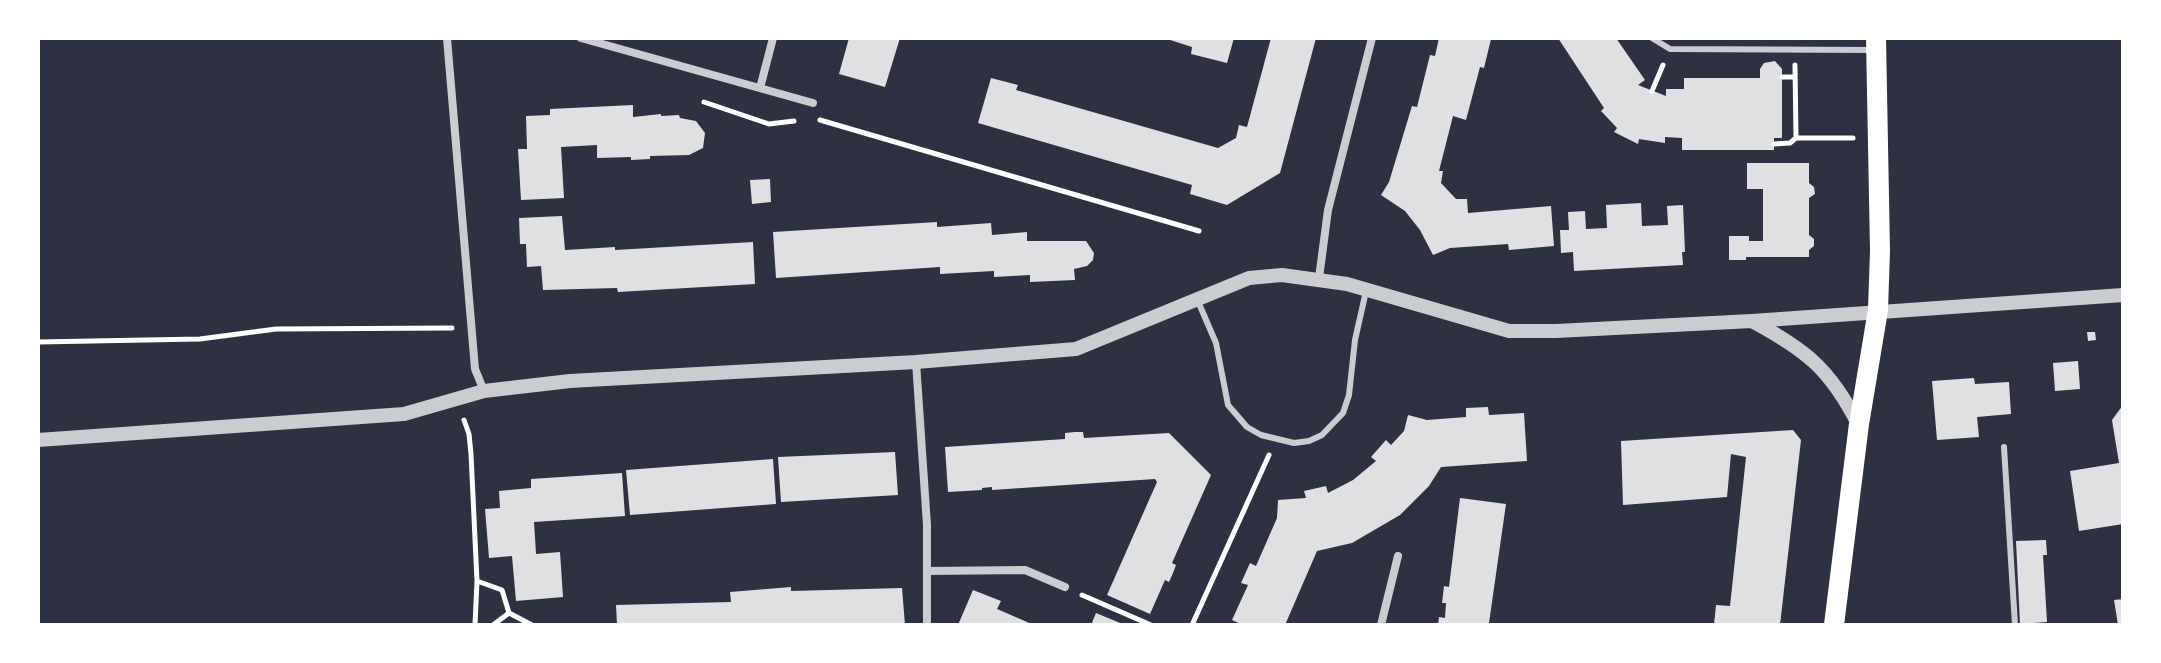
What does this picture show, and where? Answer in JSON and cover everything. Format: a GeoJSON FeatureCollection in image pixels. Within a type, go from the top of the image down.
{"type":"FeatureCollection","features":[{"type":"Feature","properties":{"kind":"main road"},"geometry":{"type":"LineString","coordinates":[[1834,625],[1859,424],[1878,310],[1880,251],[1876,44]]}},
{"type":"Feature","properties":{"kind":"street"},"geometry":{"type":"LineString","coordinates":[[447,38],[475,369],[484,391]]}},
{"type":"Feature","properties":{"kind":"street"},"geometry":{"type":"LineString","coordinates":[[581,38],[813,103]]}},
{"type":"Feature","properties":{"kind":"street"},"geometry":{"type":"LineString","coordinates":[[760,88],[773,38]]}},
{"type":"Feature","properties":{"kind":"street"},"geometry":{"type":"LineString","coordinates":[[1319,278],[1328,210],[1372,38]]}},
{"type":"Feature","properties":{"kind":"street"},"geometry":{"type":"LineString","coordinates":[[38,440],[404,414],[484,391],[570,381],[916,362],[1076,349],[1249,278],[1282,275],[1319,278],[1509,331],[1752,321],[2123,295]]}},
{"type":"Feature","properties":{"kind":"street"},"geometry":{"type":"LineString","coordinates":[[1752,321],[1805,353],[1827,373],[1844,395],[1859,424]]}},
{"type":"Feature","properties":{"kind":"street"},"geometry":{"type":"LineString","coordinates":[[916,362],[927,525],[927,625]]}},
{"type":"Feature","properties":{"kind":"street"},"geometry":{"type":"LineString","coordinates":[[1381,625],[1398,556]]}},
{"type":"Feature","properties":{"kind":"street"},"geometry":{"type":"LineString","coordinates":[[927,571],[1025,570],[1065,587]]}},
{"type":"Feature","properties":{"kind":"lane"},"geometry":{"type":"LineString","coordinates":[[1652,38],[1670,49],[1795,49],[1876,44]]}},
{"type":"Feature","properties":{"kind":"lane"},"geometry":{"type":"LineString","coordinates":[[1197,299],[1216,343],[1228,405],[1247,427],[1276,440],[1294,443],[1322,435],[1343,413],[1349,395],[1355,340],[1366,291]]}},
{"type":"Feature","properties":{"kind":"lane"},"geometry":{"type":"LineString","coordinates":[[2004,447],[2015,625]]}},
{"type":"Feature","properties":{"kind":"path"},"geometry":{"type":"LineString","coordinates":[[1652,91],[1670,49]]}},
{"type":"Feature","properties":{"kind":"path"},"geometry":{"type":"LineString","coordinates":[[1795,49],[1796,138]]}},
{"type":"Feature","properties":{"kind":"path"},"geometry":{"type":"LineString","coordinates":[[1782,77],[1795,77]]}},
{"type":"Feature","properties":{"kind":"path"},"geometry":{"type":"LineString","coordinates":[[704,102],[769,124],[799,120]]}},
{"type":"Feature","properties":{"kind":"path"},"geometry":{"type":"LineString","coordinates":[[813,118],[1199,231]]}},
{"type":"Feature","properties":{"kind":"path"},"geometry":{"type":"LineString","coordinates":[[1774,144],[1790,143],[1796,138],[1878,138]]}},
{"type":"Feature","properties":{"kind":"path"},"geometry":{"type":"LineString","coordinates":[[38,342],[200,339],[276,329],[472,327]]}},
{"type":"Feature","properties":{"kind":"path"},"geometry":{"type":"LineString","coordinates":[[458,400],[469,434],[477,581],[475,625]]}},
{"type":"Feature","properties":{"kind":"path"},"geometry":{"type":"LineString","coordinates":[[1192,625],[1276,440]]}},
{"type":"Feature","properties":{"kind":"path"},"geometry":{"type":"LineString","coordinates":[[477,581],[502,590],[509,613],[532,625]]}},
{"type":"Feature","properties":{"kind":"path"},"geometry":{"type":"LineString","coordinates":[[1065,587],[1151,625]]}},
{"type":"Feature","properties":{"kind":"path"},"geometry":{"type":"LineString","coordinates":[[493,625],[509,613]]}},
{"type":"Feature","properties":{"kind":"building"},"geometry":{"type":"Polygon","coordinates":[[[849,38],[900,38],[885,87],[839,74],[849,38]]]}},
{"type":"Feature","properties":{"kind":"building"},"geometry":{"type":"Polygon","coordinates":[[[1164,38],[1234,38],[1227,63],[1191,54],[1192,47],[1164,38]]]}},
{"type":"Feature","properties":{"kind":"building"},"geometry":{"type":"Polygon","coordinates":[[[1271,38],[1316,38],[1280,173],[1227,205],[1190,194],[1192,185],[978,123],[991,78],[1018,85],[1016,90],[1218,148],[1236,138],[1239,125],[1247,127],[1271,38]]]}},
{"type":"Feature","properties":{"kind":"building"},"geometry":{"type":"Polygon","coordinates":[[[1439,38],[1491,39],[1466,120],[1453,116],[1439,171],[1443,171],[1441,183],[1456,199],[1467,199],[1468,213],[1551,206],[1554,246],[1509,250],[1508,244],[1450,248],[1433,255],[1420,230],[1405,211],[1381,195],[1389,182],[1412,106],[1417,107],[1430,55],[1435,56],[1439,38]]]}},
{"type":"Feature","properties":{"kind":"building"},"geometry":{"type":"Polygon","coordinates":[[[1558,38],[1616,38],[1645,80],[1638,85],[1666,96],[1666,89],[1684,89],[1684,78],[1760,78],[1764,63],[1775,61],[1782,69],[1782,138],[1774,138],[1774,150],[1682,150],[1682,138],[1665,137],[1665,143],[1639,139],[1638,144],[1614,132],[1617,128],[1601,111],[1604,108],[1558,38]]]}},
{"type":"Feature","properties":{"kind":"building"},"geometry":{"type":"Polygon","coordinates":[[[633,105],[633,117],[679,115],[680,118],[696,121],[705,133],[703,148],[689,155],[631,160],[631,157],[597,158],[597,145],[561,147],[564,198],[521,200],[518,149],[527,149],[526,116],[550,115],[550,109],[633,105]]]}},
{"type":"Feature","properties":{"kind":"building"},"geometry":{"type":"Polygon","coordinates":[[[1747,163],[1809,163],[1809,183],[1814,187],[1815,194],[1809,198],[1809,235],[1814,239],[1814,246],[1809,250],[1809,257],[1729,260],[1729,236],[1749,236],[1749,241],[1763,241],[1763,189],[1747,189],[1747,163]]]}},
{"type":"Feature","properties":{"kind":"building"},"geometry":{"type":"Polygon","coordinates":[[[770,179],[771,202],[752,204],[750,180],[770,179]]]}},
{"type":"Feature","properties":{"kind":"building"},"geometry":{"type":"Polygon","coordinates":[[[1641,203],[1642,226],[1668,225],[1667,206],[1683,205],[1683,265],[1574,271],[1573,252],[1561,253],[1560,230],[1569,230],[1568,212],[1585,211],[1586,229],[1607,228],[1606,205],[1641,203]]]}},
{"type":"Feature","properties":{"kind":"building"},"geometry":{"type":"Polygon","coordinates":[[[562,216],[565,250],[753,242],[755,284],[618,292],[617,288],[543,290],[541,266],[527,267],[526,244],[520,244],[519,218],[562,216]]]}},
{"type":"Feature","properties":{"kind":"building"},"geometry":{"type":"Polygon","coordinates":[[[937,222],[937,227],[991,223],[992,235],[1027,232],[1027,241],[1086,241],[1094,253],[1093,260],[1087,266],[1074,269],[1075,280],[1030,282],[1030,275],[994,277],[994,271],[940,274],[940,267],[776,278],[773,232],[937,222]]]}},
{"type":"Feature","properties":{"kind":"building"},"geometry":{"type":"Polygon","coordinates":[[[2087,332],[2095,332],[2096,340],[2088,341],[2087,332]]]}},
{"type":"Feature","properties":{"kind":"building"},"geometry":{"type":"Polygon","coordinates":[[[2078,361],[2080,389],[2055,391],[2053,363],[2078,361]]]}},
{"type":"Feature","properties":{"kind":"building"},"geometry":{"type":"Polygon","coordinates":[[[1974,378],[1975,384],[2009,382],[2011,414],[1977,417],[1979,437],[1937,440],[1932,381],[1974,378]]]}},
{"type":"Feature","properties":{"kind":"building"},"geometry":{"type":"Polygon","coordinates":[[[2123,405],[2123,524],[2079,531],[2070,471],[2119,463],[2112,420],[2123,405]]]}},
{"type":"Feature","properties":{"kind":"building"},"geometry":{"type":"Polygon","coordinates":[[[1488,407],[1489,415],[1524,413],[1527,461],[1441,467],[1429,486],[1400,515],[1352,543],[1317,551],[1285,625],[1243,625],[1232,620],[1248,585],[1241,583],[1250,563],[1256,566],[1277,518],[1278,500],[1306,498],[1304,491],[1326,486],[1328,493],[1353,480],[1376,461],[1371,457],[1386,440],[1391,445],[1404,431],[1408,415],[1427,420],[1466,417],[1466,408],[1488,407]]]}},
{"type":"Feature","properties":{"kind":"building"},"geometry":{"type":"Polygon","coordinates":[[[1793,430],[1801,440],[1780,625],[1714,625],[1716,605],[1730,606],[1746,457],[1731,454],[1727,497],[1623,505],[1621,441],[1793,430]]]}},
{"type":"Feature","properties":{"kind":"building"},"geometry":{"type":"Polygon","coordinates":[[[1083,432],[1084,438],[1169,433],[1211,475],[1172,563],[1176,565],[1173,573],[1169,582],[1165,580],[1150,614],[1107,595],[1157,482],[1155,479],[948,492],[945,447],[1065,439],[1065,433],[1083,432]]]}},
{"type":"Feature","properties":{"kind":"building"},"geometry":{"type":"Polygon","coordinates":[[[895,452],[898,495],[781,502],[778,457],[895,452]]]}},
{"type":"Feature","properties":{"kind":"building"},"geometry":{"type":"Polygon","coordinates":[[[773,459],[776,504],[630,515],[626,470],[773,459]]]}},
{"type":"Feature","properties":{"kind":"building"},"geometry":{"type":"Polygon","coordinates":[[[622,473],[625,516],[534,522],[536,554],[560,552],[563,597],[516,601],[512,556],[489,558],[485,509],[500,508],[499,491],[531,488],[531,479],[622,473]]]}},
{"type":"Feature","properties":{"kind":"building"},"geometry":{"type":"Polygon","coordinates":[[[1460,498],[1506,504],[1489,623],[1486,625],[1438,625],[1439,617],[1445,618],[1446,603],[1442,603],[1444,586],[1449,587],[1460,498]]]}},
{"type":"Feature","properties":{"kind":"building"},"geometry":{"type":"Polygon","coordinates":[[[2046,540],[2047,555],[2043,555],[2047,622],[2020,624],[2016,541],[2046,540]]]}},
{"type":"Feature","properties":{"kind":"building"},"geometry":{"type":"Polygon","coordinates":[[[791,587],[791,591],[902,588],[905,625],[617,625],[616,605],[731,602],[730,592],[791,587]]]}},
{"type":"Feature","properties":{"kind":"building"},"geometry":{"type":"Polygon","coordinates":[[[973,590],[1001,601],[997,609],[1034,625],[958,625],[973,590]]]}},
{"type":"Feature","properties":{"kind":"building"},"geometry":{"type":"Polygon","coordinates":[[[2123,599],[2123,625],[2118,625],[2114,600],[2123,599]]]}},
{"type":"Feature","properties":{"kind":"building"},"geometry":{"type":"Polygon","coordinates":[[[1096,613],[1125,625],[1091,625],[1096,613]]]}}]}
